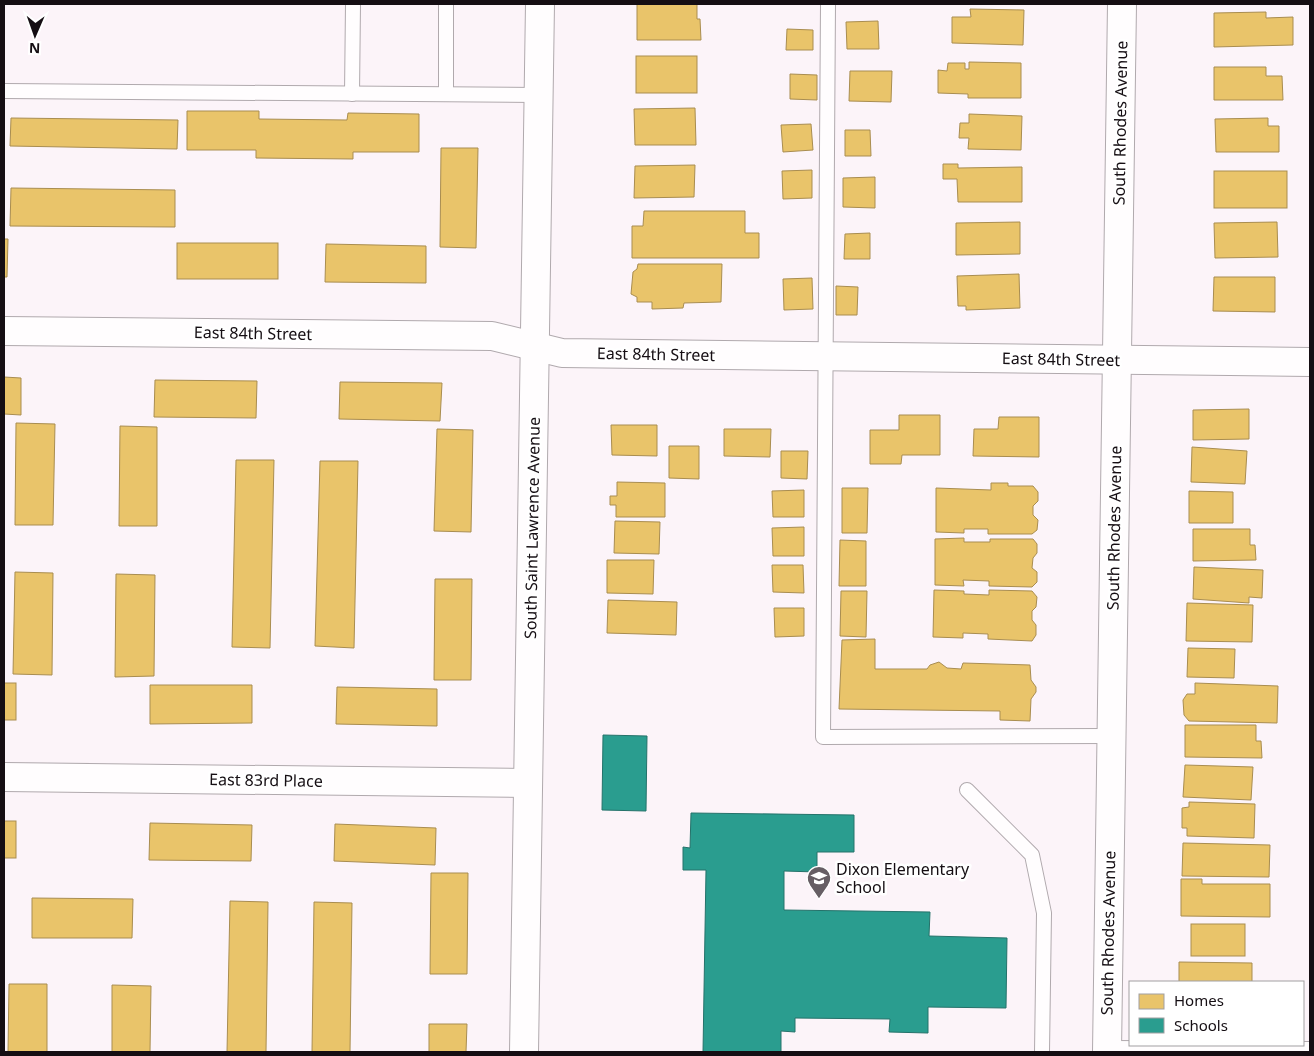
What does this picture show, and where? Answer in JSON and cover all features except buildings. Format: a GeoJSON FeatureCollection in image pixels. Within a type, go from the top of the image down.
{"type":"FeatureCollection","features":[{"type":"Feature","properties":{"kind":"street","name":"South Saint Lawrence Avenue"},"geometry":{"type":"LineString","coordinates":[[524,1052],[540,4]]}},
{"type":"Feature","properties":{"kind":"street","name":"South Rhodes Avenue"},"geometry":{"type":"LineString","coordinates":[[1107,1050],[1122,4]]}},
{"type":"Feature","properties":{"kind":"street","name":"East 84th Street"},"geometry":{"type":"LineString","coordinates":[[4,331],[492,336],[562,352],[1310,362]]}},
{"type":"Feature","properties":{"kind":"street","name":"East 83rd Place"},"geometry":{"type":"LineString","coordinates":[[4,777],[528,783]]}},
{"type":"Feature","properties":{"kind":"lane"},"geometry":{"type":"LineString","coordinates":[[352,94],[353,4]]}},
{"type":"Feature","properties":{"kind":"lane"},"geometry":{"type":"LineString","coordinates":[[446,4],[446,94]]}},
{"type":"Feature","properties":{"kind":"lane"},"geometry":{"type":"LineString","coordinates":[[828,4],[823,737],[1111,736]]}},
{"type":"Feature","properties":{"kind":"lane"},"geometry":{"type":"LineString","coordinates":[[4,91],[538,95]]}},
{"type":"Feature","properties":{"kind":"lane"},"geometry":{"type":"LineString","coordinates":[[967,790],[1032,855],[1044,913],[1042,1052]]}},
{"type":"Feature","properties":{"kind":"lane"},"geometry":{"type":"LineString","coordinates":[[1107,1050],[1310,1049]]}},
{"type":"Feature","properties":{"kind":"place","name":"Dixon Elementary School"},"geometry":{"type":"Point","coordinates":[819,899]}}]}
